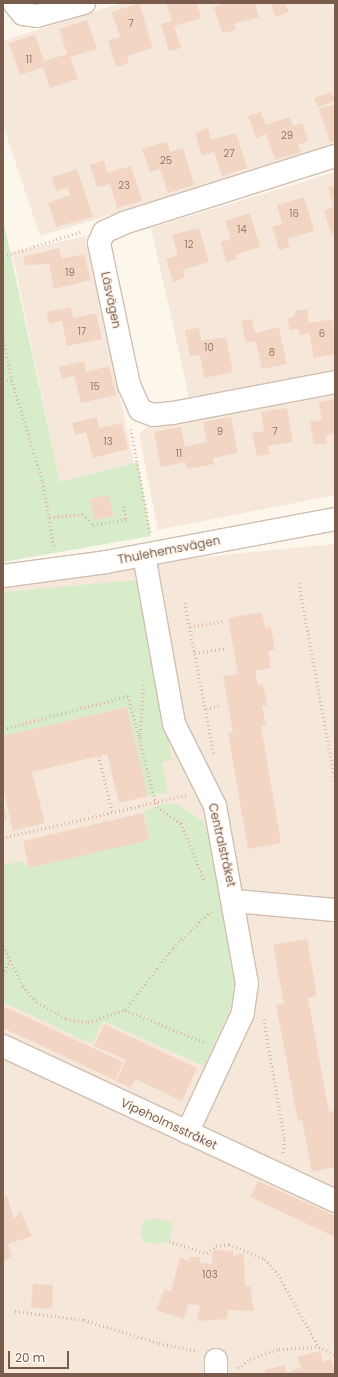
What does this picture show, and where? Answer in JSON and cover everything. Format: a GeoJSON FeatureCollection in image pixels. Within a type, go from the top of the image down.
{"type":"FeatureCollection","features":[{"type":"Feature","properties":{"kind":"street"},"geometry":{"type":"LineString","coordinates":[[14,3],[23,14],[37,16],[84,3]]}},
{"type":"Feature","properties":{"kind":"street"},"geometry":{"type":"LineString","coordinates":[[104,232],[335,156]]}},
{"type":"Feature","properties":{"kind":"street","name":"Läsvägen"},"geometry":{"type":"LineString","coordinates":[[104,232],[99,243],[129,384],[140,410]]}},
{"type":"Feature","properties":{"kind":"street"},"geometry":{"type":"LineString","coordinates":[[140,410],[153,415],[173,413],[335,382]]}},
{"type":"Feature","properties":{"kind":"street","name":"Thulehemsvägen"},"geometry":{"type":"LineString","coordinates":[[3,576],[57,569],[148,545],[335,519]]}},
{"type":"Feature","properties":{"kind":"street","name":"Centralstråket"},"geometry":{"type":"LineString","coordinates":[[148,545],[174,724],[214,806],[226,907],[245,959],[247,1000],[187,1133]]}},
{"type":"Feature","properties":{"kind":"street"},"geometry":{"type":"LineString","coordinates":[[226,907],[335,910]]}},
{"type":"Feature","properties":{"kind":"street","name":"Vipeholmsstråket"},"geometry":{"type":"LineString","coordinates":[[3,1046],[335,1201]]}},
{"type":"Feature","properties":{"kind":"path"},"geometry":{"type":"LineString","coordinates":[[3,256],[80,232],[104,232]]}},
{"type":"Feature","properties":{"kind":"path"},"geometry":{"type":"LineString","coordinates":[[3,337],[12,380],[50,517],[57,569]]}},
{"type":"Feature","properties":{"kind":"path"},"geometry":{"type":"LineString","coordinates":[[3,381],[12,380]]}},
{"type":"Feature","properties":{"kind":"path"},"geometry":{"type":"LineString","coordinates":[[140,410],[131,426],[148,545]]}},
{"type":"Feature","properties":{"kind":"path"},"geometry":{"type":"LineString","coordinates":[[50,517],[83,514],[93,525],[126,518],[123,506]]}},
{"type":"Feature","properties":{"kind":"path"},"geometry":{"type":"LineString","coordinates":[[299,583],[335,780]]}},
{"type":"Feature","properties":{"kind":"path"},"geometry":{"type":"LineString","coordinates":[[185,604],[215,759]]}},
{"type":"Feature","properties":{"kind":"path"},"geometry":{"type":"LineString","coordinates":[[190,628],[223,621]]}},
{"type":"Feature","properties":{"kind":"path"},"geometry":{"type":"LineString","coordinates":[[195,653],[226,648]]}},
{"type":"Feature","properties":{"kind":"path"},"geometry":{"type":"LineString","coordinates":[[140,741],[144,681]]}},
{"type":"Feature","properties":{"kind":"path"},"geometry":{"type":"LineString","coordinates":[[3,729],[128,696],[157,807],[183,826],[208,889]]}},
{"type":"Feature","properties":{"kind":"path"},"geometry":{"type":"LineString","coordinates":[[206,709],[219,706]]}},
{"type":"Feature","properties":{"kind":"path"},"geometry":{"type":"LineString","coordinates":[[99,756],[112,812]]}},
{"type":"Feature","properties":{"kind":"path"},"geometry":{"type":"LineString","coordinates":[[6,837],[180,796]]}},
{"type":"Feature","properties":{"kind":"path"},"geometry":{"type":"LineString","coordinates":[[3,946],[10,961],[37,1002],[66,1019],[88,1022],[125,1010],[185,934],[215,907],[226,907]]}},
{"type":"Feature","properties":{"kind":"path"},"geometry":{"type":"LineString","coordinates":[[3,975],[10,961]]}},
{"type":"Feature","properties":{"kind":"path"},"geometry":{"type":"LineString","coordinates":[[247,1000],[261,1006],[283,1132],[285,1148],[276,1174]]}},
{"type":"Feature","properties":{"kind":"path"},"geometry":{"type":"LineString","coordinates":[[125,1010],[225,1051]]}},
{"type":"Feature","properties":{"kind":"path"},"geometry":{"type":"LineString","coordinates":[[169,1240],[207,1253],[216,1246],[229,1244],[265,1259],[278,1274],[319,1347]]}},
{"type":"Feature","properties":{"kind":"path"},"geometry":{"type":"LineString","coordinates":[[15,1312],[84,1320],[159,1343],[194,1348],[216,1367],[238,1368],[250,1359],[279,1349],[319,1347],[335,1354]]}},
{"type":"Feature","properties":{"kind":"shaded area"},"geometry":{"type":"Polygon","coordinates":[[[122,3],[331,3],[335,15],[335,148],[40,236],[3,125],[3,41],[122,3]]]}},
{"type":"Feature","properties":{"kind":"shaded area"},"geometry":{"type":"Polygon","coordinates":[[[335,172],[335,371],[189,397],[151,228],[335,172]]]}},
{"type":"Feature","properties":{"kind":"shaded area"},"geometry":{"type":"Polygon","coordinates":[[[85,236],[134,463],[60,482],[12,253],[85,236]]]}},
{"type":"Feature","properties":{"kind":"shaded area"},"geometry":{"type":"Polygon","coordinates":[[[335,393],[335,495],[158,530],[139,434],[148,426],[335,393]]]}},
{"type":"Feature","properties":{"kind":"shaded area"},"geometry":{"type":"Polygon","coordinates":[[[335,544],[335,1374],[3,1374],[3,577],[335,544]]]}},
{"type":"Feature","properties":{"kind":"green space"},"geometry":{"type":"Polygon","coordinates":[[[3,219],[60,482],[138,462],[151,536],[3,562],[3,219]]]}},
{"type":"Feature","properties":{"kind":"green space"},"geometry":{"type":"Polygon","coordinates":[[[136,580],[172,760],[162,762],[168,793],[148,796],[127,707],[3,736],[3,592],[136,580]]]}},
{"type":"Feature","properties":{"kind":"green space"},"geometry":{"type":"Polygon","coordinates":[[[164,803],[179,805],[204,822],[225,904],[237,994],[204,1066],[103,1021],[92,1044],[3,1002],[3,865],[21,861],[29,867],[150,839],[144,811],[164,803]]]}},
{"type":"Feature","properties":{"kind":"green space"},"geometry":{"type":"Polygon","coordinates":[[[155,1218],[173,1223],[169,1241],[160,1244],[145,1242],[140,1234],[144,1221],[155,1218]]]}},
{"type":"Feature","properties":{"kind":"building"},"geometry":{"type":"Polygon","coordinates":[[[139,3],[153,48],[127,56],[129,63],[116,67],[108,40],[120,37],[112,12],[139,3]]]}},
{"type":"Feature","properties":{"kind":"building"},"geometry":{"type":"Polygon","coordinates":[[[166,3],[197,3],[201,18],[174,26],[181,48],[169,51],[161,24],[172,21],[166,3]]]}},
{"type":"Feature","properties":{"kind":"building"},"geometry":{"type":"Polygon","coordinates":[[[224,3],[255,3],[259,17],[234,24],[236,30],[222,33],[214,7],[224,3]]]}},
{"type":"Feature","properties":{"kind":"building"},"geometry":{"type":"Polygon","coordinates":[[[271,3],[285,3],[289,12],[275,17],[271,3]]]}},
{"type":"Feature","properties":{"kind":"building"},"geometry":{"type":"Polygon","coordinates":[[[87,20],[97,49],[70,57],[78,79],[50,88],[43,67],[20,75],[9,43],[35,35],[44,61],[67,54],[59,29],[87,20]]]}},
{"type":"Feature","properties":{"kind":"building"},"geometry":{"type":"Polygon","coordinates":[[[332,92],[335,101],[318,107],[314,98],[332,92]]]}},
{"type":"Feature","properties":{"kind":"building"},"geometry":{"type":"Polygon","coordinates":[[[335,104],[335,141],[330,142],[319,109],[335,104]]]}},
{"type":"Feature","properties":{"kind":"building"},"geometry":{"type":"Polygon","coordinates":[[[261,112],[266,125],[290,117],[293,126],[302,123],[308,141],[298,145],[301,152],[275,160],[266,134],[256,138],[248,116],[261,112]]]}},
{"type":"Feature","properties":{"kind":"building"},"geometry":{"type":"Polygon","coordinates":[[[208,128],[211,140],[236,133],[247,168],[222,176],[214,152],[202,156],[195,133],[208,128]]]}},
{"type":"Feature","properties":{"kind":"building"},"geometry":{"type":"Polygon","coordinates":[[[167,141],[170,152],[183,148],[194,185],[168,193],[160,169],[150,172],[142,149],[167,141]]]}},
{"type":"Feature","properties":{"kind":"building"},"geometry":{"type":"Polygon","coordinates":[[[104,160],[107,173],[131,166],[142,201],[117,208],[110,184],[97,187],[90,165],[104,160]]]}},
{"type":"Feature","properties":{"kind":"building"},"geometry":{"type":"Polygon","coordinates":[[[77,169],[93,217],[56,227],[48,203],[70,195],[68,187],[56,191],[52,177],[77,169]]]}},
{"type":"Feature","properties":{"kind":"building"},"geometry":{"type":"Polygon","coordinates":[[[335,185],[335,232],[331,234],[324,210],[334,207],[328,187],[335,185]]]}},
{"type":"Feature","properties":{"kind":"building"},"geometry":{"type":"Polygon","coordinates":[[[304,197],[314,231],[287,239],[290,247],[279,250],[272,227],[282,224],[277,205],[304,197]]]}},
{"type":"Feature","properties":{"kind":"building"},"geometry":{"type":"Polygon","coordinates":[[[250,213],[260,247],[236,255],[237,259],[226,262],[221,242],[231,239],[225,221],[250,213]]]}},
{"type":"Feature","properties":{"kind":"building"},"geometry":{"type":"Polygon","coordinates":[[[199,228],[209,262],[183,270],[185,278],[173,282],[166,259],[178,255],[172,235],[199,228]]]}},
{"type":"Feature","properties":{"kind":"building"},"geometry":{"type":"Polygon","coordinates":[[[59,248],[62,259],[84,254],[91,280],[54,289],[49,264],[25,265],[23,257],[59,248]]]}},
{"type":"Feature","properties":{"kind":"building"},"geometry":{"type":"Polygon","coordinates":[[[71,307],[73,318],[96,313],[102,339],[67,346],[62,321],[49,324],[47,312],[71,307]]]}},
{"type":"Feature","properties":{"kind":"building"},"geometry":{"type":"Polygon","coordinates":[[[307,309],[309,323],[333,319],[335,354],[314,358],[309,333],[300,335],[298,329],[290,330],[287,318],[295,316],[295,311],[307,309]]]}},
{"type":"Feature","properties":{"kind":"building"},"geometry":{"type":"Polygon","coordinates":[[[252,319],[255,333],[279,327],[287,364],[262,369],[256,341],[246,343],[241,321],[252,319]]]}},
{"type":"Feature","properties":{"kind":"building"},"geometry":{"type":"Polygon","coordinates":[[[199,328],[201,341],[226,337],[233,372],[204,378],[200,355],[190,356],[185,330],[199,328]]]}},
{"type":"Feature","properties":{"kind":"building"},"geometry":{"type":"Polygon","coordinates":[[[84,361],[86,372],[109,366],[116,395],[81,403],[74,376],[62,379],[59,367],[84,361]]]}},
{"type":"Feature","properties":{"kind":"building"},"geometry":{"type":"Polygon","coordinates":[[[335,399],[335,434],[326,435],[327,443],[314,445],[310,422],[322,420],[319,402],[335,399]]]}},
{"type":"Feature","properties":{"kind":"building"},"geometry":{"type":"Polygon","coordinates":[[[287,408],[293,442],[268,446],[270,454],[257,456],[252,433],[264,431],[261,412],[287,408]]]}},
{"type":"Feature","properties":{"kind":"building"},"geometry":{"type":"Polygon","coordinates":[[[97,417],[99,428],[122,423],[128,449],[93,458],[86,432],[75,435],[72,423],[97,417]]]}},
{"type":"Feature","properties":{"kind":"building"},"geometry":{"type":"Polygon","coordinates":[[[231,417],[238,453],[213,458],[214,464],[187,469],[185,462],[161,467],[154,432],[181,427],[185,447],[207,442],[203,422],[231,417]]]}},
{"type":"Feature","properties":{"kind":"building"},"geometry":{"type":"Polygon","coordinates":[[[109,495],[113,516],[95,520],[90,499],[109,495]]]}},
{"type":"Feature","properties":{"kind":"building"},"geometry":{"type":"Polygon","coordinates":[[[262,612],[265,628],[271,627],[275,650],[268,651],[271,668],[255,671],[258,685],[263,684],[267,705],[262,706],[266,725],[261,726],[281,843],[248,849],[228,733],[233,732],[223,676],[238,674],[228,618],[262,612]]]}},
{"type":"Feature","properties":{"kind":"building"},"geometry":{"type":"Polygon","coordinates":[[[127,707],[148,796],[119,803],[107,754],[32,772],[45,823],[13,831],[3,788],[3,736],[127,707]]]}},
{"type":"Feature","properties":{"kind":"building"},"geometry":{"type":"Polygon","coordinates":[[[3,805],[7,818],[3,819],[3,805]]]}},
{"type":"Feature","properties":{"kind":"building"},"geometry":{"type":"Polygon","coordinates":[[[143,813],[150,840],[29,868],[23,841],[143,813]]]}},
{"type":"Feature","properties":{"kind":"building"},"geometry":{"type":"Polygon","coordinates":[[[307,939],[317,996],[308,998],[329,1112],[334,1111],[335,1117],[335,1167],[312,1172],[302,1120],[298,1121],[276,1005],[284,1004],[273,945],[307,939]]]}},
{"type":"Feature","properties":{"kind":"building"},"geometry":{"type":"Polygon","coordinates":[[[3,1006],[123,1062],[115,1080],[3,1028],[3,1006]]]}},
{"type":"Feature","properties":{"kind":"building"},"geometry":{"type":"Polygon","coordinates":[[[104,1024],[197,1068],[182,1101],[135,1079],[131,1088],[116,1081],[126,1060],[94,1046],[104,1024]]]}},
{"type":"Feature","properties":{"kind":"building"},"geometry":{"type":"Polygon","coordinates":[[[258,1181],[335,1216],[335,1237],[250,1197],[258,1181]]]}},
{"type":"Feature","properties":{"kind":"building"},"geometry":{"type":"Polygon","coordinates":[[[7,1196],[14,1219],[20,1211],[32,1236],[8,1244],[12,1256],[3,1262],[3,1197],[7,1196]]]}},
{"type":"Feature","properties":{"kind":"building"},"geometry":{"type":"Polygon","coordinates":[[[213,1250],[233,1251],[233,1256],[244,1253],[245,1287],[250,1286],[254,1311],[228,1310],[227,1319],[197,1321],[200,1305],[188,1304],[184,1319],[156,1310],[165,1288],[171,1292],[180,1257],[188,1261],[189,1257],[200,1257],[200,1263],[212,1264],[213,1250]]]}},
{"type":"Feature","properties":{"kind":"building"},"geometry":{"type":"Polygon","coordinates":[[[33,1284],[53,1285],[52,1309],[31,1308],[33,1284]]]}},
{"type":"Feature","properties":{"kind":"building"},"geometry":{"type":"Polygon","coordinates":[[[320,1351],[323,1362],[331,1359],[335,1374],[265,1374],[265,1370],[285,1365],[287,1373],[301,1367],[297,1357],[320,1351]]]}}]}
